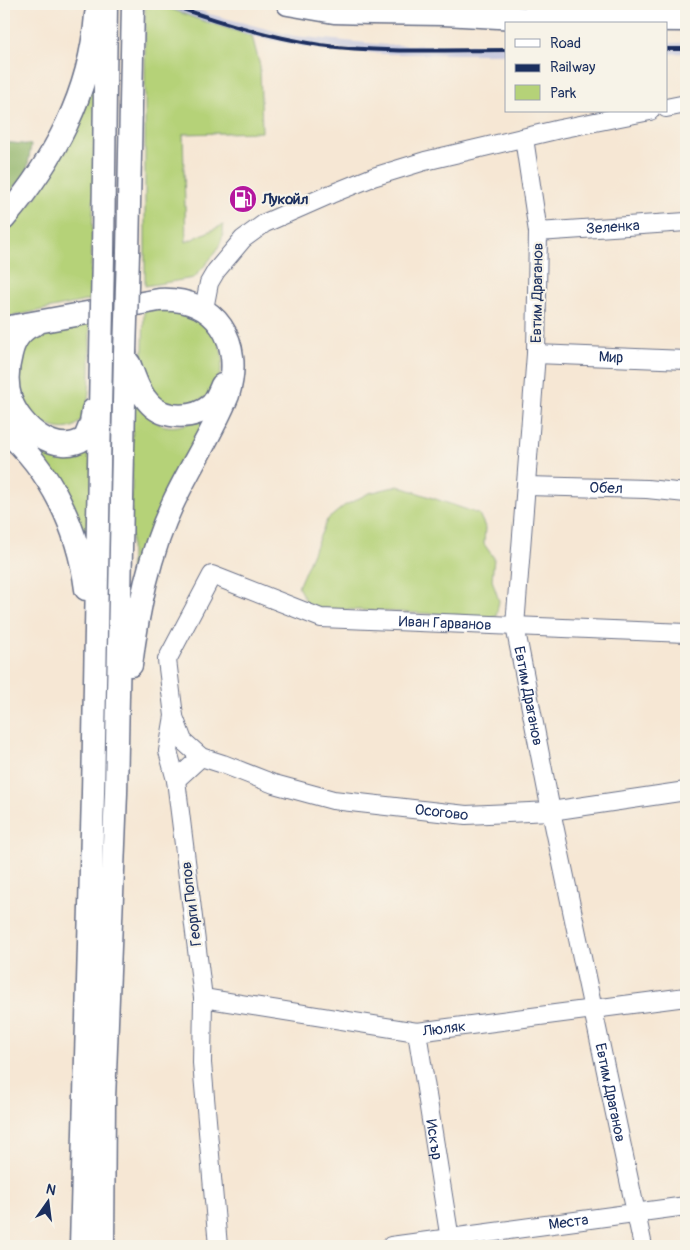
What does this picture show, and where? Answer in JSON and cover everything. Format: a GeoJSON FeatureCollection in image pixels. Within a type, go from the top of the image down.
{"type":"FeatureCollection","features":[{"type":"Feature","properties":{"kind":"main road"},"geometry":{"type":"LineString","coordinates":[[288,4],[536,19],[686,20]]}},
{"type":"Feature","properties":{"kind":"main road"},"geometry":{"type":"LineString","coordinates":[[604,4],[627,4]]}},
{"type":"Feature","properties":{"kind":"main road"},"geometry":{"type":"LineString","coordinates":[[444,14],[610,4]]}},
{"type":"Feature","properties":{"kind":"main road"},"geometry":{"type":"LineString","coordinates":[[103,1246],[104,1099],[116,793],[133,8]]}},
{"type":"Feature","properties":{"kind":"main road"},"geometry":{"type":"LineString","coordinates":[[4,218],[24,195],[40,172],[68,123],[84,79],[101,11]]}},
{"type":"Feature","properties":{"kind":"main road"},"geometry":{"type":"LineString","coordinates":[[81,1246],[103,256],[101,11]]}},
{"type":"Feature","properties":{"kind":"main road"},"geometry":{"type":"LineString","coordinates":[[4,328],[159,300],[177,300],[204,309],[223,329],[227,337],[232,358],[232,381],[228,395],[222,411],[194,460],[172,505],[152,560],[137,620],[116,793]]}},
{"type":"Feature","properties":{"kind":"main road"},"geometry":{"type":"LineString","coordinates":[[51,318],[32,325],[20,334],[12,348],[8,369],[8,389],[15,409],[27,426],[45,439],[64,444],[73,444],[85,438],[91,423],[101,357]]}},
{"type":"Feature","properties":{"kind":"main road"},"geometry":{"type":"LineString","coordinates":[[125,353],[137,385],[151,406],[177,416],[191,415],[212,405],[219,393],[232,358]]}},
{"type":"Feature","properties":{"kind":"main road"},"geometry":{"type":"LineString","coordinates":[[4,430],[20,444],[41,470],[65,512],[80,556],[86,590],[92,793]]}},
{"type":"Feature","properties":{"kind":"street"},"geometry":{"type":"LineString","coordinates":[[668,108],[686,104]]}},
{"type":"Feature","properties":{"kind":"street"},"geometry":{"type":"LineString","coordinates":[[204,309],[209,283],[216,271],[243,239],[265,223],[373,177],[424,161],[560,129],[645,112]]}},
{"type":"Feature","properties":{"kind":"street","name":"Евтим Драганов"},"geometry":{"type":"LineString","coordinates":[[524,138],[538,232],[536,354],[515,626],[551,811],[643,1246]]}},
{"type":"Feature","properties":{"kind":"street","name":"Зеленка"},"geometry":{"type":"LineString","coordinates":[[538,232],[686,222]]}},
{"type":"Feature","properties":{"kind":"street","name":"Мир"},"geometry":{"type":"LineString","coordinates":[[536,354],[686,360]]}},
{"type":"Feature","properties":{"kind":"street","name":"Обел"},"geometry":{"type":"LineString","coordinates":[[526,486],[647,489],[686,492]]}},
{"type":"Feature","properties":{"kind":"street","name":"Иван Гарванов"},"geometry":{"type":"LineString","coordinates":[[212,575],[322,618],[686,633]]}},
{"type":"Feature","properties":{"kind":"street","name":"Георги Попов"},"geometry":{"type":"LineString","coordinates":[[212,575],[166,660],[174,716],[168,752],[176,780],[203,998],[202,1063],[218,1246]]}},
{"type":"Feature","properties":{"kind":"street"},"geometry":{"type":"LineString","coordinates":[[174,716],[183,742],[201,757],[176,780]]}},
{"type":"Feature","properties":{"kind":"street","name":"Осогово"},"geometry":{"type":"LineString","coordinates":[[201,757],[274,784],[333,800],[466,815],[551,811],[686,791]]}},
{"type":"Feature","properties":{"kind":"street","name":"Люляк"},"geometry":{"type":"LineString","coordinates":[[203,998],[417,1032],[686,997]]}},
{"type":"Feature","properties":{"kind":"street","name":"Искър"},"geometry":{"type":"LineString","coordinates":[[417,1032],[450,1242]]}},
{"type":"Feature","properties":{"kind":"street","name":"Места"},"geometry":{"type":"LineString","coordinates":[[391,1246],[450,1242],[686,1206]]}},
{"type":"Feature","properties":{"kind":"shaded area"},"geometry":{"type":"Polygon","coordinates":[[[158,4],[183,4],[209,14],[294,36],[387,45],[505,45],[505,54],[385,54],[302,46],[252,36],[197,19],[158,4]]]}},
{"type":"Feature","properties":{"kind":"shaded area"},"geometry":{"type":"Polygon","coordinates":[[[668,43],[686,43],[686,53],[668,54],[668,43]]]}},
{"type":"Feature","properties":{"kind":"green space"},"geometry":{"type":"Polygon","coordinates":[[[145,4],[158,4],[197,19],[252,36],[260,66],[262,132],[183,134],[186,242],[223,225],[223,233],[214,254],[194,278],[145,286],[145,4]]]}},
{"type":"Feature","properties":{"kind":"green space"},"geometry":{"type":"Polygon","coordinates":[[[98,67],[90,300],[4,318],[4,234],[34,200],[65,143],[98,67]]]}},
{"type":"Feature","properties":{"kind":"green space"},"geometry":{"type":"Polygon","coordinates":[[[4,142],[31,145],[26,178],[4,196],[4,142]]]}},
{"type":"Feature","properties":{"kind":"green space"},"geometry":{"type":"Polygon","coordinates":[[[168,308],[188,313],[202,321],[218,338],[223,358],[220,375],[210,395],[185,407],[157,400],[142,379],[144,311],[168,308]]]}},
{"type":"Feature","properties":{"kind":"green space"},"geometry":{"type":"Polygon","coordinates":[[[90,320],[90,382],[84,415],[77,424],[68,428],[48,425],[37,419],[21,402],[17,393],[17,356],[30,331],[90,320]]]}},
{"type":"Feature","properties":{"kind":"green space"},"geometry":{"type":"Polygon","coordinates":[[[133,398],[152,419],[165,426],[180,426],[208,416],[130,618],[133,398]]]}},
{"type":"Feature","properties":{"kind":"green space"},"geometry":{"type":"Polygon","coordinates":[[[4,407],[12,418],[92,443],[91,560],[20,433],[4,419],[4,407]]]}},
{"type":"Feature","properties":{"kind":"green space"},"geometry":{"type":"Polygon","coordinates":[[[398,486],[479,514],[485,527],[484,544],[494,558],[492,580],[499,601],[496,617],[318,608],[307,603],[298,587],[327,520],[344,506],[369,493],[398,486]]]}},
{"type":"Feature","properties":{"kind":"railway"},"geometry":{"type":"LineString","coordinates":[[169,4],[243,28],[281,38],[320,45],[389,50],[505,50]]}},
{"type":"Feature","properties":{"kind":"railway"},"geometry":{"type":"LineString","coordinates":[[668,49],[686,49]]}},
{"type":"Feature","properties":{"kind":"place","name":"Лукойл"},"geometry":{"type":"Point","coordinates":[243,199]}}]}
